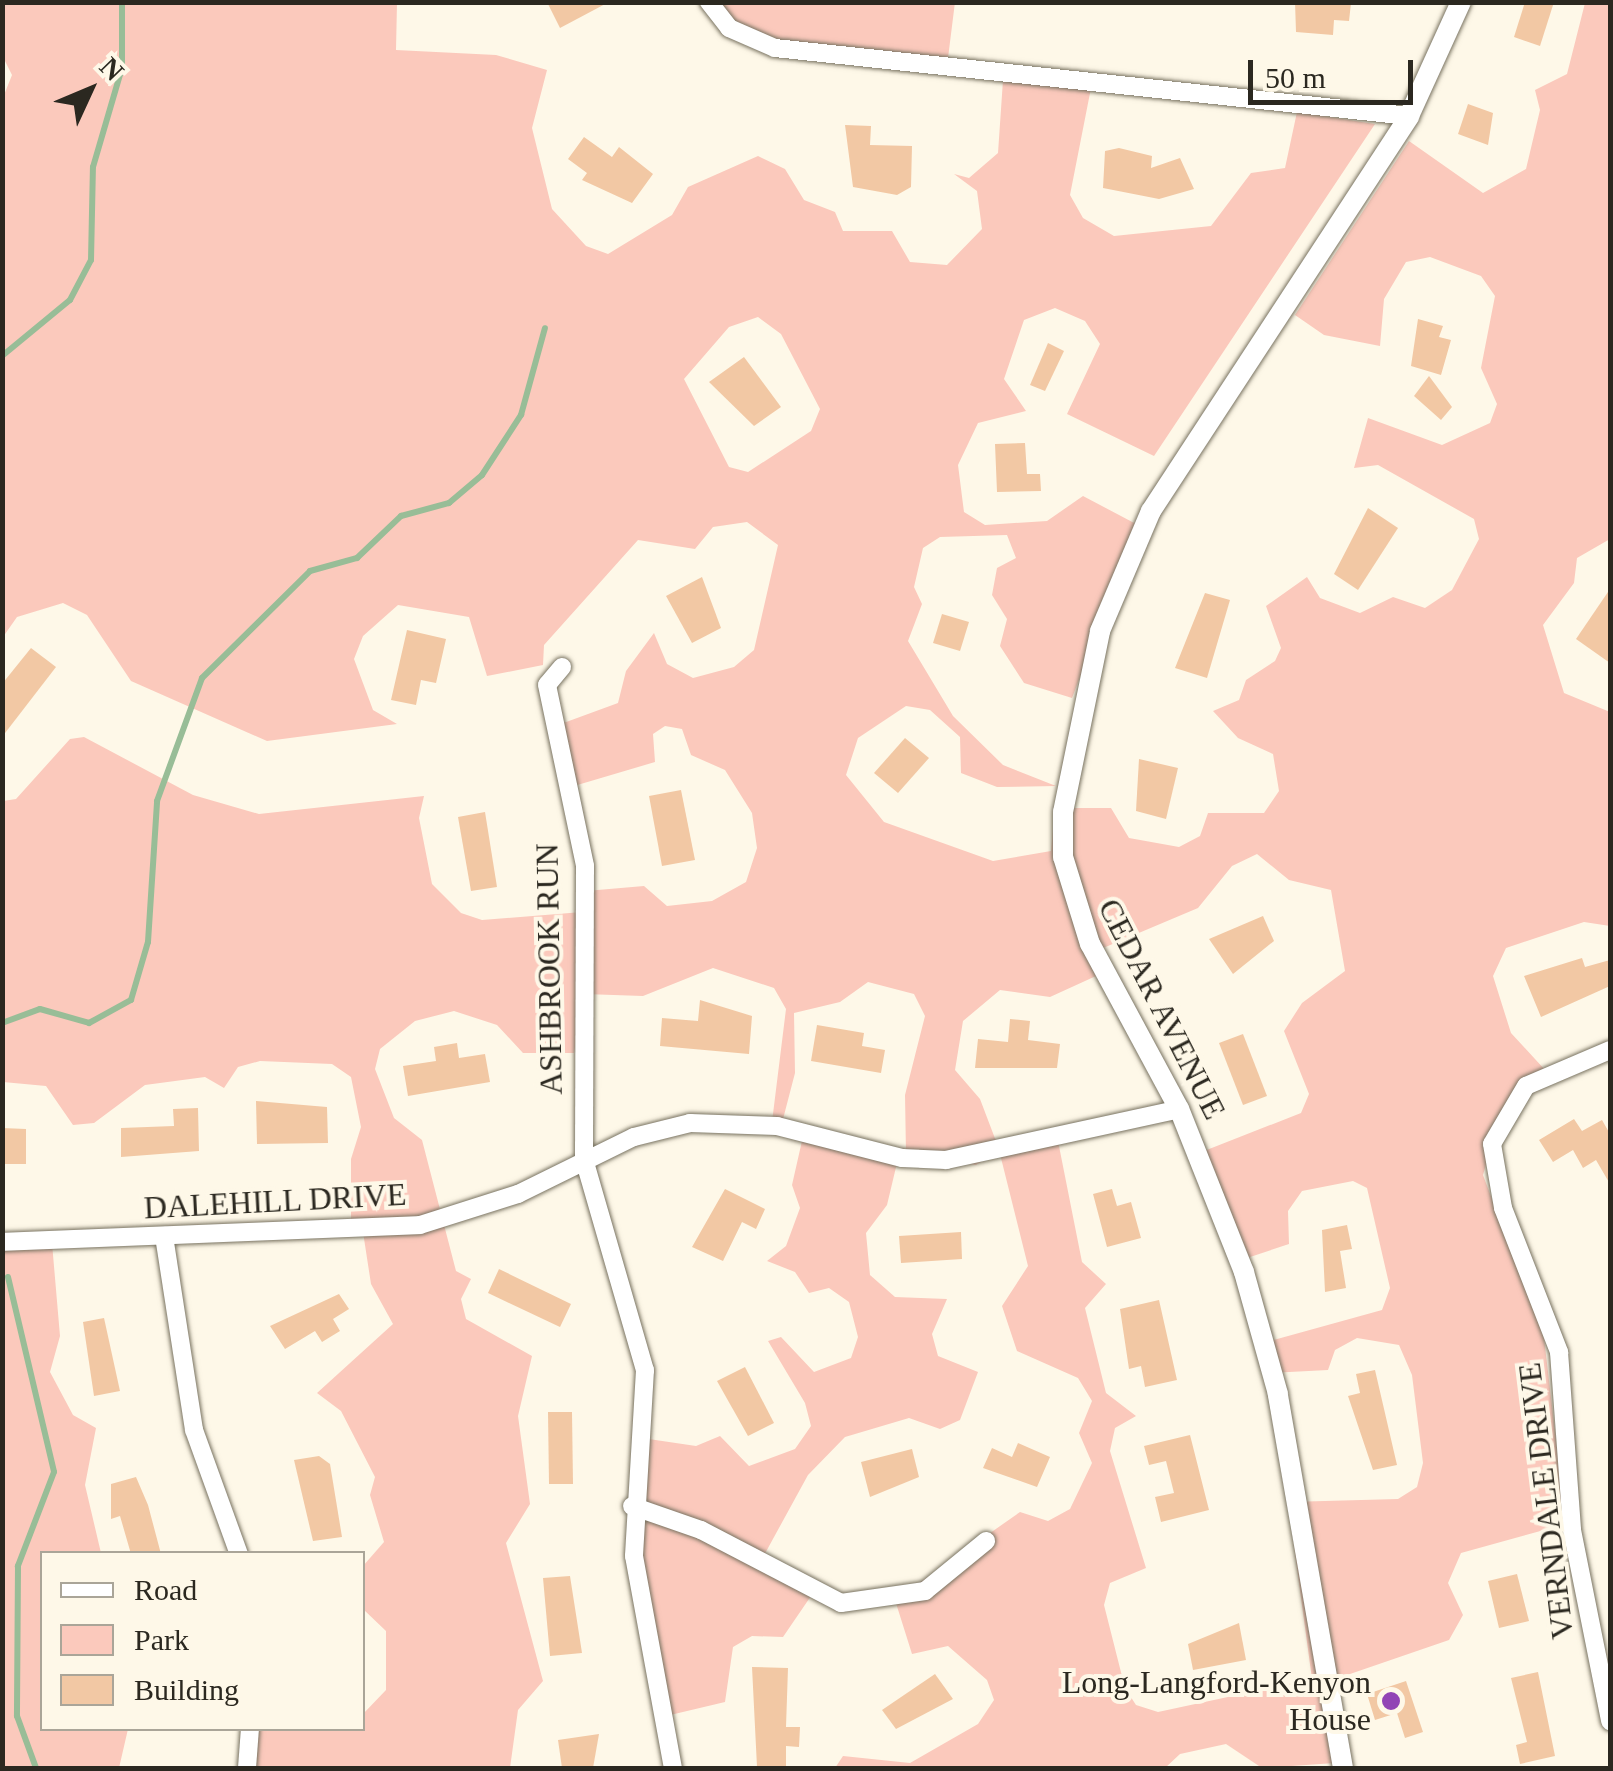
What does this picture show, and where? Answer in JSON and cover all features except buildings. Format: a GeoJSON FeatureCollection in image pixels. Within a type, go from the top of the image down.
{"type":"FeatureCollection","features":[{"type":"Feature","properties":{"kind":"street"},"geometry":{"type":"LineString","coordinates":[[709,2],[730,28],[775,48],[1409,116]]}},
{"type":"Feature","properties":{"kind":"street","name":"CEDAR AVENUE"},"geometry":{"type":"LineString","coordinates":[[1343,1768],[1278,1394],[1229,1227],[1180,1109],[1073,898],[1062,812],[1079,702],[1127,563],[1178,461],[1409,116],[1461,2]]}},
{"type":"Feature","properties":{"kind":"street","name":"ASHBROOK RUN"},"geometry":{"type":"LineString","coordinates":[[562,667],[547,685],[584,866],[584,1159]]}},
{"type":"Feature","properties":{"kind":"street","name":"VERNDALE DRIVE"},"geometry":{"type":"LineString","coordinates":[[1610,1050],[1526,1086],[1492,1144],[1503,1208],[1559,1352],[1576,1556],[1610,1722]]}},
{"type":"Feature","properties":{"kind":"street","name":"DALEHILL DRIVE"},"geometry":{"type":"LineString","coordinates":[[2,1242],[420,1225],[518,1194],[584,1159],[660,1128],[722,1122],[946,1160],[1180,1109]]}},
{"type":"Feature","properties":{"kind":"street"},"geometry":{"type":"LineString","coordinates":[[584,1159],[645,1370],[632,1506],[673,1768]]}},
{"type":"Feature","properties":{"kind":"street"},"geometry":{"type":"LineString","coordinates":[[164,1236],[194,1430],[238,1551]]}},
{"type":"Feature","properties":{"kind":"street"},"geometry":{"type":"LineString","coordinates":[[632,1506],[701,1530],[841,1602],[925,1591],[986,1541]]}},
{"type":"Feature","properties":{"kind":"street"},"geometry":{"type":"LineString","coordinates":[[247,1768],[250,1731]]}},
{"type":"Feature","properties":{"kind":"green space"},"geometry":{"type":"Polygon","coordinates":[[[955,2],[947,66],[762,45],[701,3],[955,2]]]}},
{"type":"Feature","properties":{"kind":"green space"},"geometry":{"type":"Polygon","coordinates":[[[3,3],[397,3],[396,50],[496,55],[547,70],[532,128],[552,209],[586,246],[608,254],[672,215],[688,187],[758,156],[785,169],[804,200],[835,212],[843,231],[892,231],[910,262],[947,265],[982,229],[977,191],[954,174],[969,178],[998,153],[1003,80],[1091,88],[1070,195],[1083,218],[1114,236],[1211,226],[1251,173],[1285,168],[1297,112],[1375,124],[1154,456],[1067,414],[1100,344],[1085,321],[1055,308],[1024,320],[1004,379],[1026,411],[978,423],[958,465],[964,512],[985,525],[1047,521],[1083,496],[1138,525],[1072,698],[1024,683],[1000,646],[1007,619],[992,595],[997,568],[1016,558],[1007,535],[940,537],[923,548],[914,587],[922,604],[908,641],[953,716],[1003,765],[1056,786],[997,787],[961,773],[960,737],[930,710],[906,706],[858,738],[846,775],[884,822],[993,861],[1051,851],[1055,808],[1111,808],[1129,838],[1179,847],[1200,836],[1208,813],[1264,813],[1279,791],[1273,754],[1238,738],[1213,711],[1239,700],[1246,680],[1275,661],[1281,648],[1266,606],[1307,577],[1320,598],[1360,613],[1393,597],[1425,608],[1452,590],[1479,539],[1474,519],[1378,465],[1354,468],[1368,418],[1442,445],[1490,423],[1497,404],[1481,368],[1495,296],[1481,276],[1430,257],[1406,262],[1384,299],[1380,346],[1324,335],[1295,315],[1409,141],[1483,193],[1526,169],[1540,110],[1535,90],[1567,74],[1585,3],[1610,3],[1610,539],[1577,558],[1574,583],[1543,625],[1564,693],[1610,712],[1610,926],[1584,922],[1506,948],[1493,976],[1511,1033],[1546,1071],[1502,1109],[1483,1175],[1544,1338],[1566,1524],[1461,1553],[1448,1583],[1463,1615],[1449,1640],[1318,1685],[1335,1763],[1262,1768],[1226,1744],[1180,1754],[1165,1768],[835,1768],[843,1756],[910,1763],[978,1724],[994,1700],[987,1680],[948,1646],[912,1654],[895,1600],[1020,1512],[1048,1521],[1070,1509],[1092,1463],[1079,1433],[1092,1401],[1078,1378],[1017,1351],[1002,1306],[1028,1266],[999,1150],[976,1165],[906,1154],[905,1095],[925,1016],[914,994],[868,982],[840,1002],[794,1013],[795,1073],[782,1123],[772,1122],[786,1009],[774,988],[713,968],[643,996],[584,994],[574,1053],[523,1053],[497,1025],[454,1011],[415,1021],[380,1049],[375,1069],[394,1118],[422,1140],[456,1271],[471,1279],[461,1299],[466,1319],[532,1356],[518,1416],[530,1504],[506,1543],[543,1681],[518,1710],[510,1768],[244,1768],[247,1731],[365,1731],[365,1712],[386,1690],[386,1631],[365,1611],[365,1564],[384,1542],[370,1495],[375,1477],[341,1411],[317,1393],[393,1324],[371,1284],[363,1232],[351,1229],[351,1159],[361,1127],[351,1077],[332,1064],[260,1061],[238,1067],[224,1088],[205,1077],[145,1085],[94,1123],[73,1125],[46,1086],[3,1082],[3,801],[16,799],[70,739],[84,737],[193,795],[259,814],[424,796],[419,818],[432,884],[461,913],[482,920],[582,912],[586,891],[644,886],[667,906],[712,901],[746,882],[757,848],[752,813],[725,770],[691,755],[682,729],[665,726],[653,734],[655,762],[574,786],[558,725],[618,703],[626,671],[654,633],[667,664],[693,678],[734,667],[754,650],[778,545],[747,522],[713,527],[695,549],[638,540],[544,645],[543,665],[487,676],[469,617],[398,605],[363,636],[354,659],[373,710],[397,724],[267,741],[131,681],[87,615],[63,603],[17,617],[3,637],[2,100],[12,75],[3,57],[3,3]],[[758,317],[729,327],[684,379],[729,467],[748,472],[811,431],[820,409],[781,334],[758,317]],[[1257,854],[1232,866],[1198,908],[1089,954],[1096,976],[1050,997],[1000,990],[963,1021],[955,1070],[980,1099],[999,1149],[1058,1141],[1082,1262],[1106,1284],[1085,1308],[1106,1393],[1136,1416],[1115,1428],[1110,1451],[1146,1568],[1110,1583],[1104,1605],[1125,1688],[1136,1705],[1158,1712],[1312,1679],[1288,1502],[1398,1499],[1417,1487],[1423,1463],[1412,1375],[1399,1345],[1357,1338],[1335,1350],[1328,1370],[1269,1373],[1263,1343],[1382,1310],[1390,1288],[1367,1188],[1353,1181],[1302,1191],[1288,1211],[1289,1244],[1235,1262],[1199,1153],[1301,1113],[1309,1094],[1284,1031],[1302,1003],[1345,971],[1331,890],[1289,880],[1257,854]]]}},
{"type":"Feature","properties":{"kind":"green space"},"geometry":{"type":"Polygon","coordinates":[[[804,1132],[897,1163],[887,1205],[866,1233],[870,1275],[895,1297],[947,1299],[932,1334],[938,1356],[978,1372],[960,1420],[940,1429],[909,1418],[845,1437],[808,1475],[762,1559],[811,1596],[783,1637],[752,1636],[733,1647],[725,1702],[666,1716],[632,1516],[642,1438],[696,1446],[720,1436],[749,1466],[795,1449],[811,1426],[805,1403],[768,1341],[781,1337],[814,1372],[851,1358],[858,1337],[849,1302],[829,1288],[809,1293],[795,1272],[767,1261],[786,1246],[800,1208],[792,1185],[804,1132]]]}},
{"type":"Feature","properties":{"kind":"green space"},"geometry":{"type":"Polygon","coordinates":[[[52,1243],[60,1336],[50,1372],[73,1415],[96,1428],[85,1485],[101,1551],[40,1551],[40,1731],[128,1731],[119,1768],[3,1768],[2,1245],[52,1243]]]}},
{"type":"Feature","properties":{"kind":"waterway"},"geometry":{"type":"LineString","coordinates":[[2,356],[70,300],[91,260],[93,167],[122,68],[122,2]]}},
{"type":"Feature","properties":{"kind":"waterway"},"geometry":{"type":"LineString","coordinates":[[2,1023],[40,1009],[89,1023],[131,1000],[148,942],[157,801],[202,678],[310,571],[357,558],[401,516],[449,503],[482,475],[521,415],[545,328]]}},
{"type":"Feature","properties":{"kind":"waterway"},"geometry":{"type":"LineString","coordinates":[[8,1277],[54,1472],[18,1566],[17,1716],[36,1768]]}},
{"type":"Feature","properties":{"kind":"place","name":"Long-Langford-Kenyon House"},"geometry":{"type":"Point","coordinates":[1391,1701]}}]}
